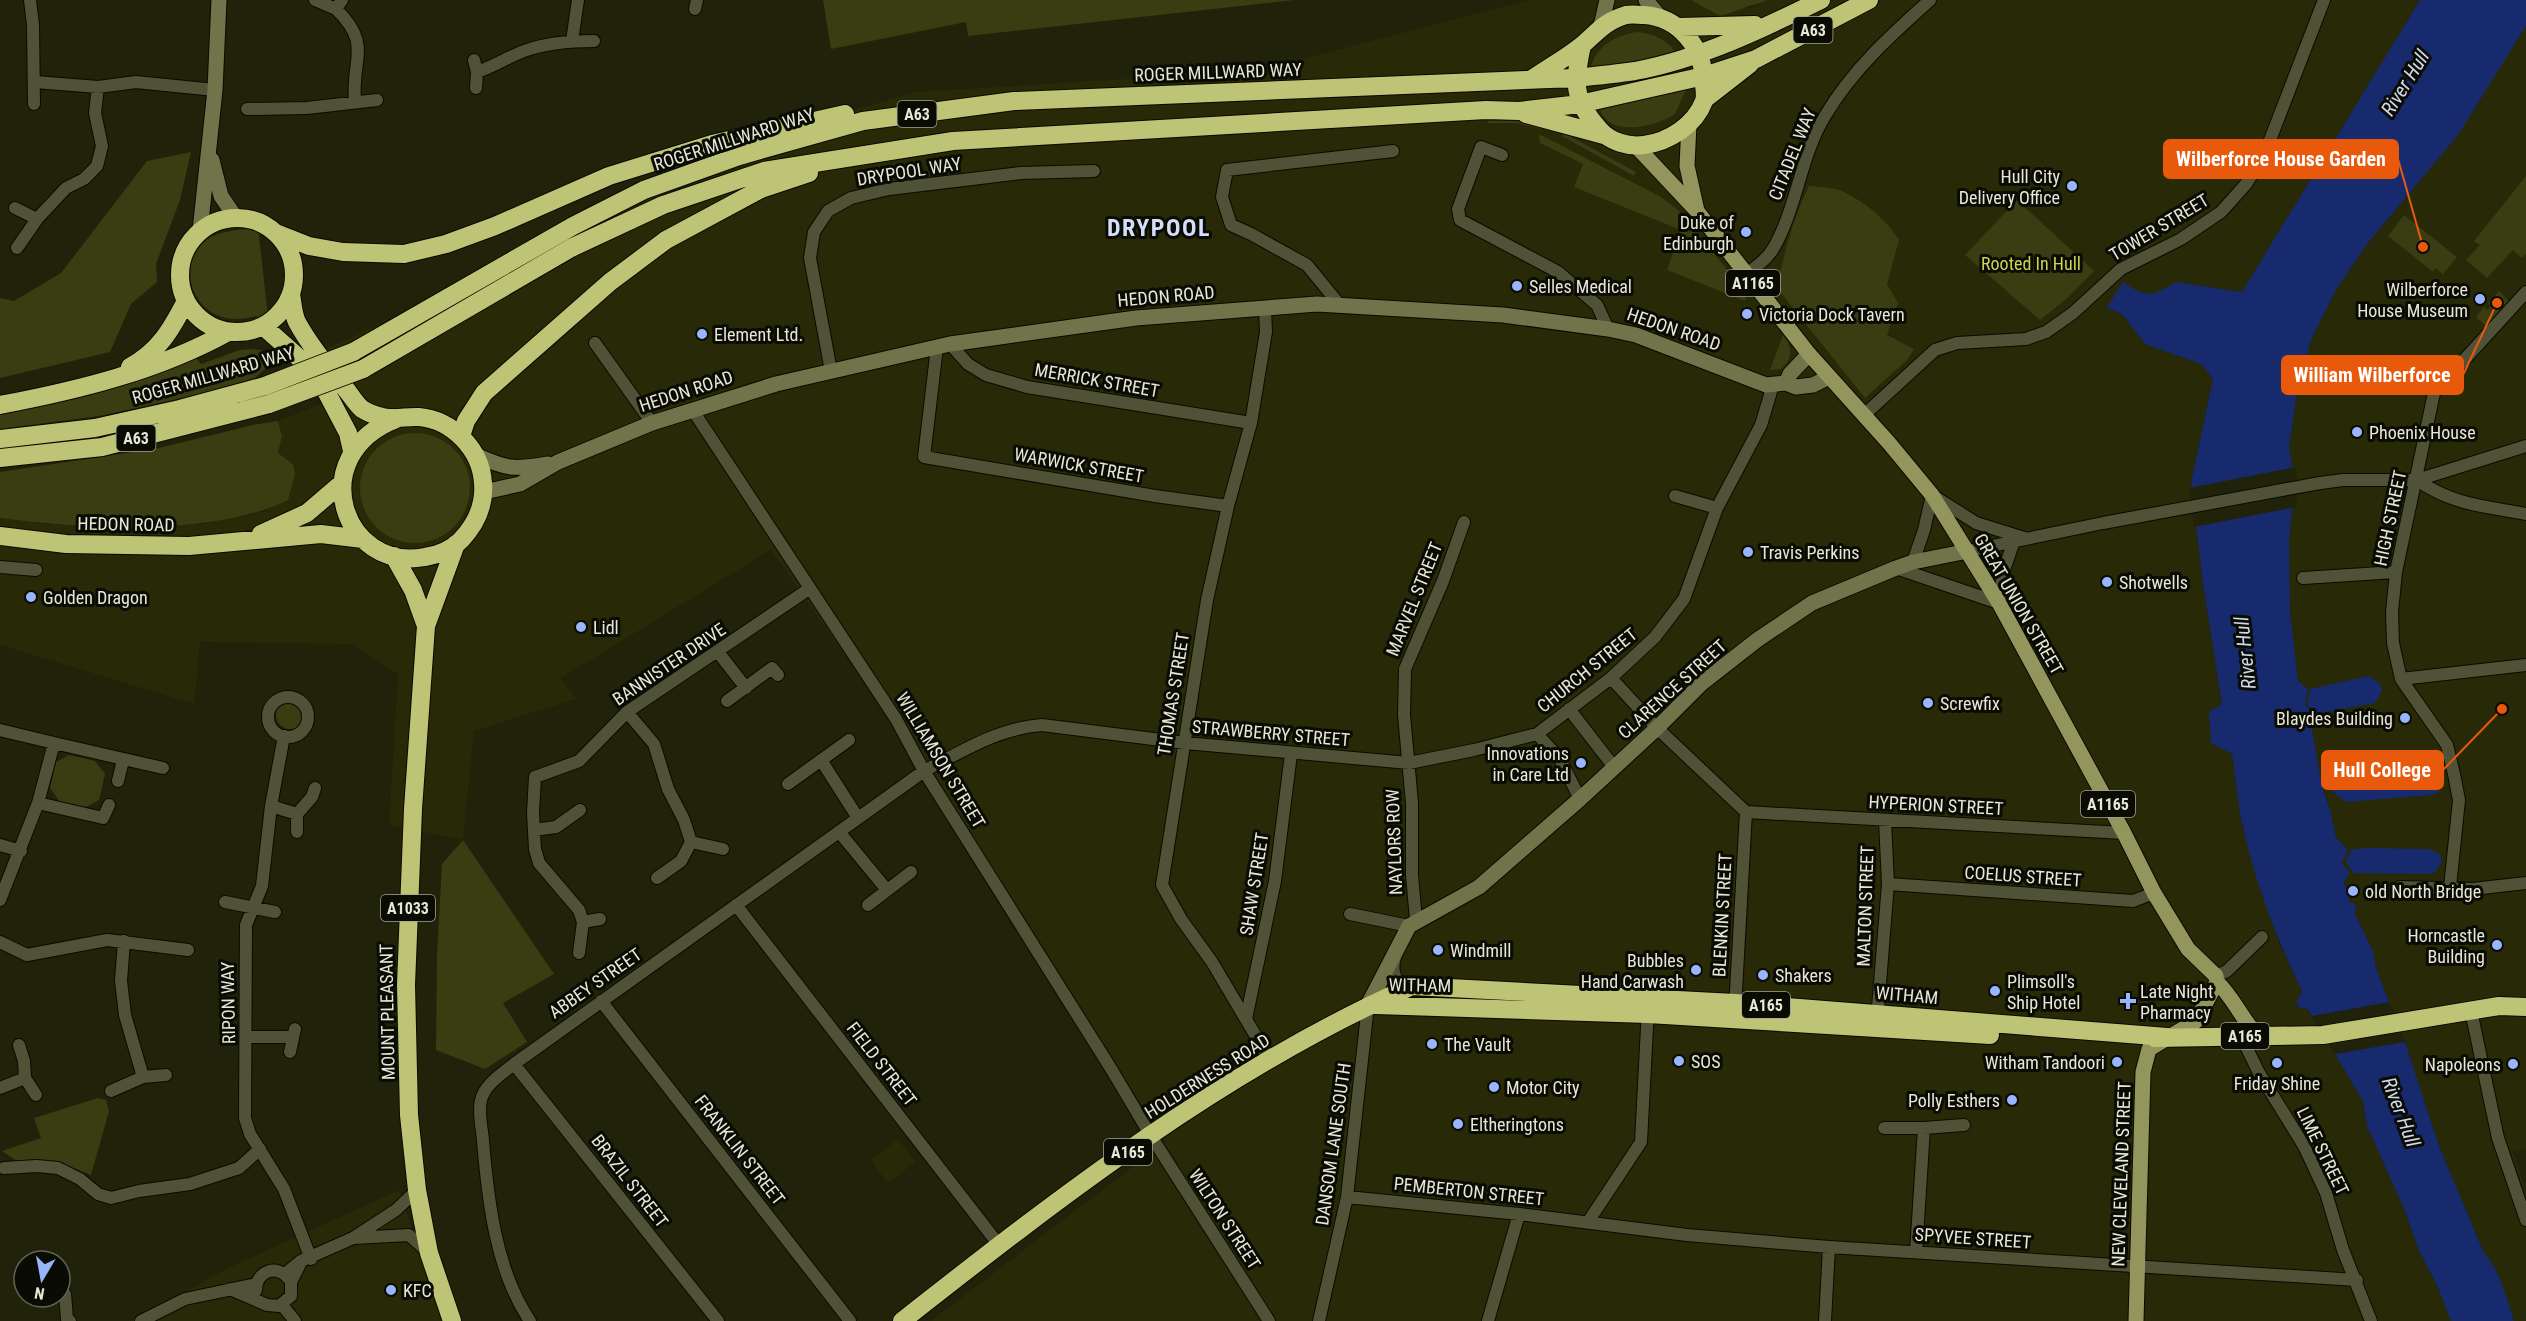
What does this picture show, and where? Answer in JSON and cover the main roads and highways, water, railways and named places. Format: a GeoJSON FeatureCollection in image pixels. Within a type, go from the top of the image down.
{"type":"FeatureCollection","features":[{"type":"Feature","properties":{"kind":"highway","name":"ROGER MILLWARD WAY"},"geometry":{"type":"LineString","coordinates":[[0,439],[95,428],[180,409],[265,386],[353,352],[573,226],[644,190],[739,156],[863,121],[1014,101],[1575,78],[1636,70],[1699,53],[1772,24],[1821,0]]}},
{"type":"Feature","properties":{"kind":"highway","name":"A63"},"geometry":{"type":"LineString","coordinates":[[0,458],[102,447],[269,404],[363,369],[571,248],[663,205],[764,171],[953,141],[1519,111],[1580,104],[1704,76],[1756,59],[1869,0]]}},
{"type":"Feature","properties":{"kind":"highway"},"geometry":{"type":"LineString","coordinates":[[1532,79],[1582,45],[1601,26],[1628,15],[1659,16],[1679,27],[1699,53],[1704,76],[1704,99],[1689,124],[1659,143],[1636,146],[1616,141],[1604,135],[1587,117],[1580,104],[1575,78],[1582,45]]}},
{"type":"Feature","properties":{"kind":"highway","name":"ROGER MILLWARD WAY"},"geometry":{"type":"LineString","coordinates":[[1679,27],[1772,24]]}},
{"type":"Feature","properties":{"kind":"highway","name":"A63"},"geometry":{"type":"LineString","coordinates":[[1704,99],[1756,59]]}},
{"type":"Feature","properties":{"kind":"highway","name":"A63"},"geometry":{"type":"LineString","coordinates":[[276,233],[309,246],[342,252],[404,254],[466,237],[609,176],[712,144],[849,113],[1014,101]]}},
{"type":"Feature","properties":{"kind":"highway","name":"A63"},"geometry":{"type":"LineString","coordinates":[[1519,111],[1604,135]]}},
{"type":"Feature","properties":{"kind":"highway","name":"A63"},"geometry":{"type":"LineString","coordinates":[[461,436],[466,421],[484,393],[610,282],[666,240],[760,189],[862,155]]}},
{"type":"Feature","properties":{"kind":"highway"},"geometry":{"type":"LineString","coordinates":[[291,296],[280,313],[263,326],[246,332],[228,332],[211,327],[196,316],[186,301],[180,283],[180,264],[187,245],[200,231],[223,219],[236,218],[257,222],[276,233],[287,246],[293,262],[294,279],[291,296],[296,320],[315,351],[361,408],[380,417],[396,419]]}},
{"type":"Feature","properties":{"kind":"highway"},"geometry":{"type":"LineString","coordinates":[[111,379],[147,358],[172,329],[186,301]]}},
{"type":"Feature","properties":{"kind":"highway"},"geometry":{"type":"LineString","coordinates":[[263,326],[317,374],[348,433],[352,452]]}},
{"type":"Feature","properties":{"kind":"highway"},"geometry":{"type":"LineString","coordinates":[[0,405],[59,393],[155,366],[196,349],[228,332]]}},
{"type":"Feature","properties":{"kind":"highway","name":"A1033"},"geometry":{"type":"LineString","coordinates":[[419,417],[442,423],[461,436],[476,455],[482,473],[484,492],[480,512],[470,530],[456,544],[437,555],[416,559],[394,556],[377,550],[363,539],[351,523],[343,503],[342,483],[345,466],[352,452],[371,431],[396,419],[419,417]]}},
{"type":"Feature","properties":{"kind":"highway","name":"A1033"},"geometry":{"type":"LineString","coordinates":[[251,538],[307,513],[342,483]]}},
{"type":"Feature","properties":{"kind":"highway","name":"A1033"},"geometry":{"type":"LineString","coordinates":[[251,538],[321,534],[363,539]]}},
{"type":"Feature","properties":{"kind":"highway","name":"HEDON ROAD"},"geometry":{"type":"LineString","coordinates":[[0,536],[66,544],[189,546],[251,538]]}},
{"type":"Feature","properties":{"kind":"highway","name":"A1033"},"geometry":{"type":"LineString","coordinates":[[426,626],[456,544]]}},
{"type":"Feature","properties":{"kind":"highway","name":"A1033"},"geometry":{"type":"LineString","coordinates":[[394,556],[413,590],[426,626]]}},
{"type":"Feature","properties":{"kind":"highway","name":"MOUNT PLEASANT"},"geometry":{"type":"LineString","coordinates":[[426,626],[407,931],[409,1115],[417,1190],[429,1253],[452,1321]]}},
{"type":"Feature","properties":{"kind":"highway","name":"WITHAM"},"geometry":{"type":"LineString","coordinates":[[1368,1005],[1412,986],[1648,1006],[1877,1020],[2086,1041],[2167,1037],[2323,1035],[2499,1006]]}},
{"type":"Feature","properties":{"kind":"highway","name":"A165"},"geometry":{"type":"LineString","coordinates":[[2499,1006],[2526,996]]}},
{"type":"Feature","properties":{"kind":"highway","name":"WITHAM"},"geometry":{"type":"LineString","coordinates":[[1368,1005],[1648,1006]]}},
{"type":"Feature","properties":{"kind":"highway","name":"HOLDERNESS ROAD"},"geometry":{"type":"LineString","coordinates":[[902,1321],[999,1245],[1151,1136],[1270,1060],[1368,1005]]}},
{"type":"Feature","properties":{"kind":"highway","name":"A165"},"geometry":{"type":"LineString","coordinates":[[2499,1006],[2526,1007]]}},
{"type":"Feature","properties":{"kind":"main road","name":"GREAT UNION STREET"},"geometry":{"type":"LineString","coordinates":[[1689,124],[1687,166],[1697,211]]}},
{"type":"Feature","properties":{"kind":"main road","name":"GREAT UNION STREET"},"geometry":{"type":"LineString","coordinates":[[1636,146],[1697,211],[1809,354],[1932,495],[1999,603],[2124,833],[2154,893],[2188,949],[2217,979]]}},
{"type":"Feature","properties":{"kind":"main road","name":"A1165"},"geometry":{"type":"LineString","coordinates":[[2217,979],[2246,1024],[2249,1036]]}},
{"type":"Feature","properties":{"kind":"main road"},"geometry":{"type":"LineString","coordinates":[[2167,1037],[2196,1021],[2217,979]]}},
{"type":"Feature","properties":{"kind":"main road","name":"NEW CLEVELAND STREET"},"geometry":{"type":"LineString","coordinates":[[2136,1321],[2143,1072],[2149,1049],[2167,1037]]}},
{"type":"Feature","properties":{"kind":"water","name":"River Hull"},"geometry":{"type":"Polygon","coordinates":[[[2420,0],[2526,0],[2526,26],[2458,135],[2367,244],[2336,290],[2311,340],[2297,392],[2289,448],[2295,483],[2289,541],[2290,612],[2298,681],[2308,689],[2305,704],[2313,714],[2312,730],[2322,786],[2336,838],[2348,850],[2342,863],[2350,873],[2344,881],[2350,903],[2356,904],[2355,914],[2373,951],[2376,968],[2406,1045],[2439,1146],[2484,1253],[2499,1276],[2514,1321],[2451,1321],[2367,1126],[2363,1101],[2308,1009],[2300,1008],[2296,1003],[2302,991],[2276,933],[2249,853],[2242,823],[2232,754],[2211,743],[2209,712],[2222,704],[2203,584],[2191,483],[2213,379],[2201,364],[2145,344],[2123,315],[2107,307],[2123,282],[2138,291],[2149,294],[2161,291],[2176,282],[2242,292],[2420,0]]]}},
{"type":"Feature","properties":{"kind":"water"},"geometry":{"type":"Polygon","coordinates":[[[2369,676],[2380,684],[2382,691],[2375,703],[2315,714],[2307,704],[2310,689],[2369,676]]]}},
{"type":"Feature","properties":{"kind":"water"},"geometry":{"type":"Polygon","coordinates":[[[2428,753],[2434,756],[2441,784],[2438,792],[2431,795],[2347,802],[2324,786],[2320,770],[2327,768],[2328,762],[2428,753]]]}},
{"type":"Feature","properties":{"kind":"water"},"geometry":{"type":"Polygon","coordinates":[[[2365,848],[2429,849],[2440,855],[2442,861],[2436,872],[2430,874],[2353,873],[2346,862],[2351,850],[2365,848]]]}},
{"type":"Feature","properties":{"kind":"place","name":"Hull City Delivery Office"},"geometry":{"type":"Point","coordinates":[2072,186]}},
{"type":"Feature","properties":{"kind":"place","name":"Duke of Edinburgh"},"geometry":{"type":"Point","coordinates":[1746,232]}},
{"type":"Feature","properties":{"kind":"place","name":"Wilberforce House Garden"},"geometry":{"type":"Point","coordinates":[2423,247]}},
{"type":"Feature","properties":{"kind":"place","name":"Selles Medical"},"geometry":{"type":"Point","coordinates":[1517,286]}},
{"type":"Feature","properties":{"kind":"place","name":"Wilberforce House Museum"},"geometry":{"type":"Point","coordinates":[2480,299]}},
{"type":"Feature","properties":{"kind":"place","name":"William Wilberforce"},"geometry":{"type":"Point","coordinates":[2497,303]}},
{"type":"Feature","properties":{"kind":"place","name":"Victoria Dock Tavern"},"geometry":{"type":"Point","coordinates":[1747,314]}},
{"type":"Feature","properties":{"kind":"place","name":"Element Ltd."},"geometry":{"type":"Point","coordinates":[702,334]}},
{"type":"Feature","properties":{"kind":"place","name":"Phoenix House"},"geometry":{"type":"Point","coordinates":[2357,432]}},
{"type":"Feature","properties":{"kind":"place","name":"Travis Perkins"},"geometry":{"type":"Point","coordinates":[1748,552]}},
{"type":"Feature","properties":{"kind":"place","name":"Shotwells"},"geometry":{"type":"Point","coordinates":[2107,582]}},
{"type":"Feature","properties":{"kind":"place","name":"Golden Dragon"},"geometry":{"type":"Point","coordinates":[31,597]}},
{"type":"Feature","properties":{"kind":"place","name":"Lidl"},"geometry":{"type":"Point","coordinates":[581,627]}},
{"type":"Feature","properties":{"kind":"place","name":"Screwfix"},"geometry":{"type":"Point","coordinates":[1928,703]}},
{"type":"Feature","properties":{"kind":"place","name":"Hull College"},"geometry":{"type":"Point","coordinates":[2502,709]}},
{"type":"Feature","properties":{"kind":"place","name":"Blaydes Building"},"geometry":{"type":"Point","coordinates":[2405,718]}},
{"type":"Feature","properties":{"kind":"place","name":"Innovations in Care Ltd"},"geometry":{"type":"Point","coordinates":[1581,763]}},
{"type":"Feature","properties":{"kind":"place","name":"old North Bridge"},"geometry":{"type":"Point","coordinates":[2353,891]}},
{"type":"Feature","properties":{"kind":"place","name":"Horncastle Building"},"geometry":{"type":"Point","coordinates":[2497,945]}},
{"type":"Feature","properties":{"kind":"place","name":"Windmill"},"geometry":{"type":"Point","coordinates":[1438,950]}},
{"type":"Feature","properties":{"kind":"place","name":"Bubbles Hand Carwash"},"geometry":{"type":"Point","coordinates":[1696,970]}},
{"type":"Feature","properties":{"kind":"place","name":"Shakers"},"geometry":{"type":"Point","coordinates":[1763,975]}},
{"type":"Feature","properties":{"kind":"place","name":"Plimsoll's Ship Hotel"},"geometry":{"type":"Point","coordinates":[1995,991]}},
{"type":"Feature","properties":{"kind":"place","name":"Late Night Pharmacy"},"geometry":{"type":"Point","coordinates":[2128,1001]}},
{"type":"Feature","properties":{"kind":"place","name":"The Vault"},"geometry":{"type":"Point","coordinates":[1432,1044]}},
{"type":"Feature","properties":{"kind":"place","name":"SOS"},"geometry":{"type":"Point","coordinates":[1679,1061]}},
{"type":"Feature","properties":{"kind":"place","name":"Witham Tandoori"},"geometry":{"type":"Point","coordinates":[2117,1062]}},
{"type":"Feature","properties":{"kind":"place","name":"Friday Shine"},"geometry":{"type":"Point","coordinates":[2277,1063]}},
{"type":"Feature","properties":{"kind":"place","name":"Napoleons"},"geometry":{"type":"Point","coordinates":[2513,1064]}},
{"type":"Feature","properties":{"kind":"place","name":"Motor City"},"geometry":{"type":"Point","coordinates":[1494,1087]}},
{"type":"Feature","properties":{"kind":"place","name":"Polly Esthers"},"geometry":{"type":"Point","coordinates":[2012,1100]}},
{"type":"Feature","properties":{"kind":"place","name":"Eltheringtons"},"geometry":{"type":"Point","coordinates":[1458,1124]}},
{"type":"Feature","properties":{"kind":"place","name":"KFC"},"geometry":{"type":"Point","coordinates":[391,1290]}},
{"type":"Feature","properties":{"kind":"district","name":"DRYPOOL"},"geometry":{"type":"Point","coordinates":[1159,228]}},
{"type":"Feature","properties":{"kind":"park label","name":"Rooted In Hull"},"geometry":{"type":"Point","coordinates":[2031,263]}}]}
